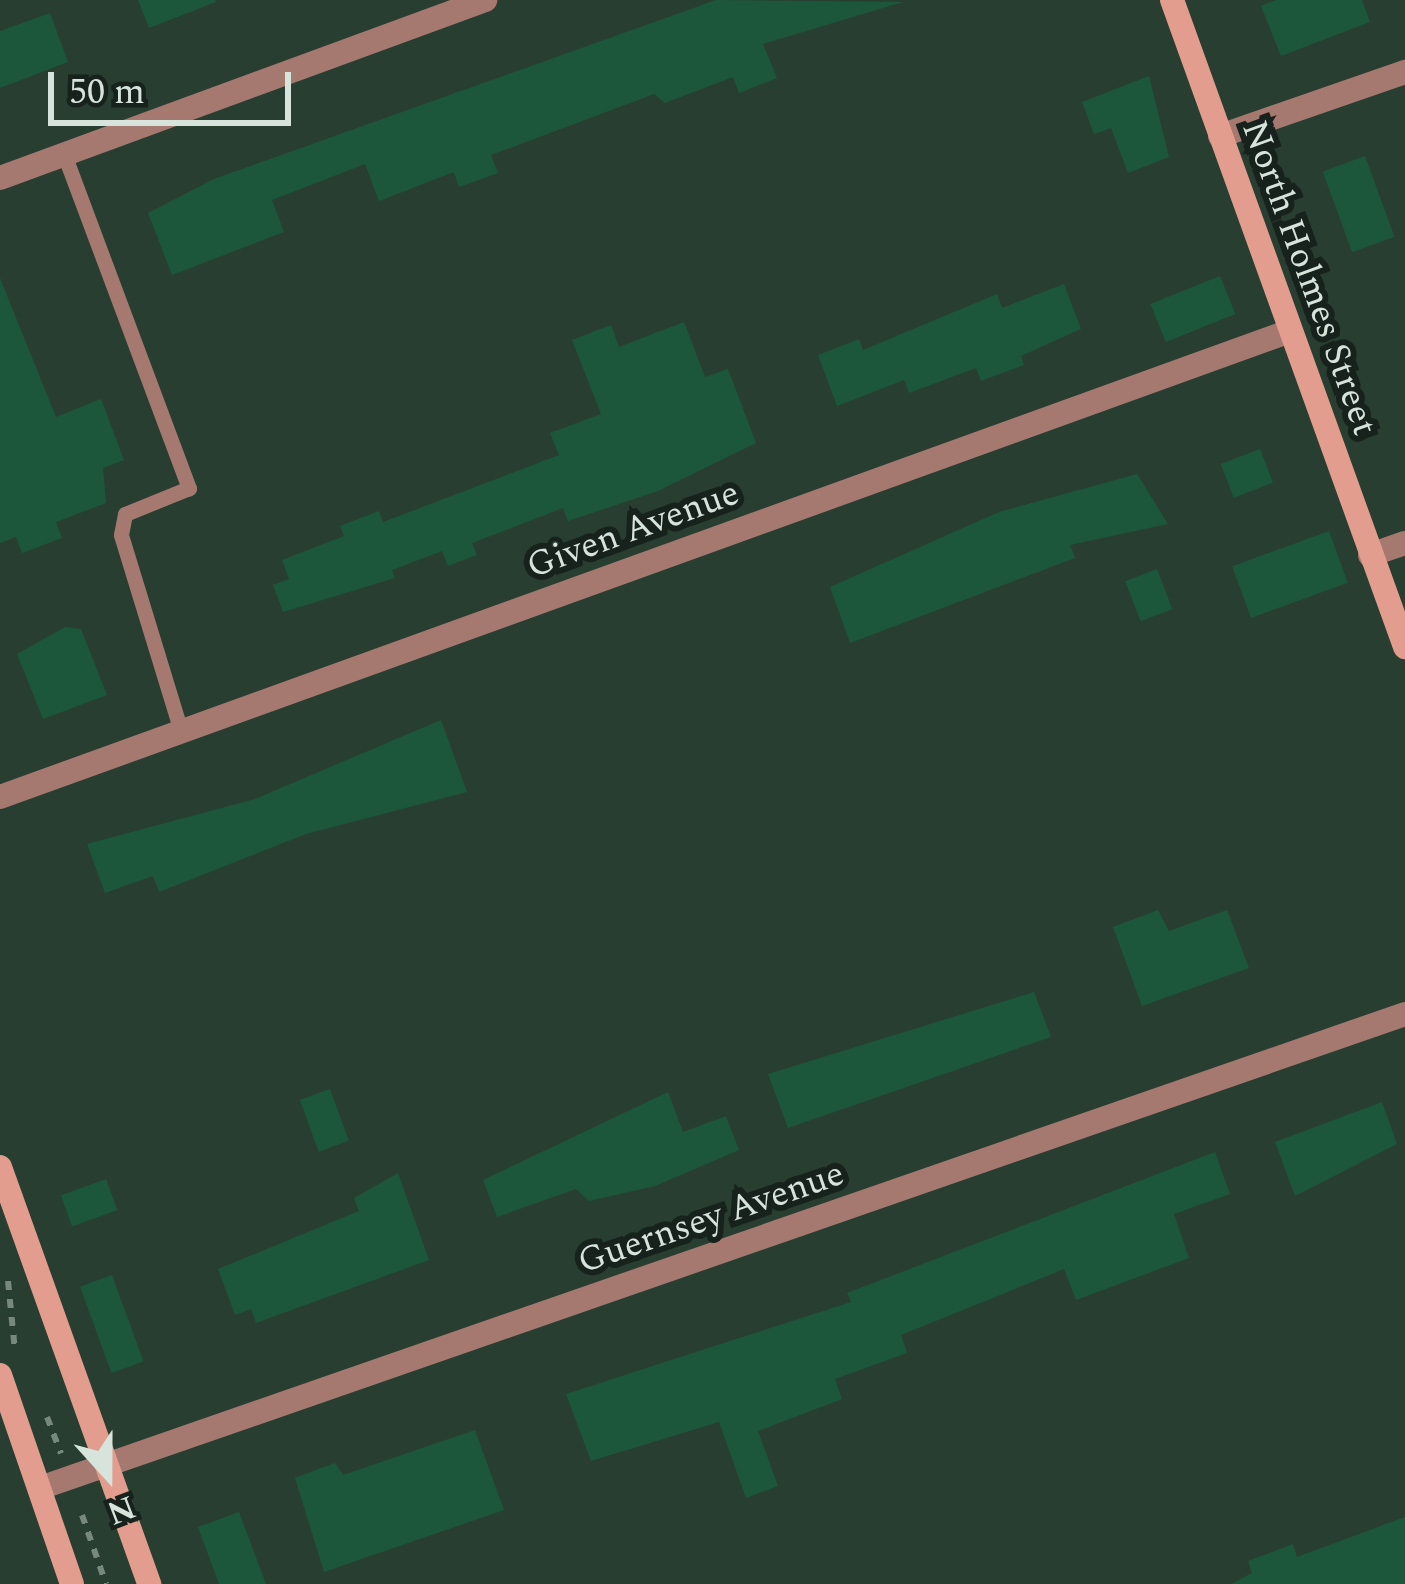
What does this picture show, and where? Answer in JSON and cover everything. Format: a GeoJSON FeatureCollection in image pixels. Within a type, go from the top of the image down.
{"type":"FeatureCollection","features":[{"type":"Feature","properties":{"kind":"street"},"geometry":{"type":"LineString","coordinates":[[0,178],[485,0]]}},
{"type":"Feature","properties":{"kind":"street","name":"North Holmes Street"},"geometry":{"type":"LineString","coordinates":[[1172,0],[1405,647]]}},
{"type":"Feature","properties":{"kind":"street"},"geometry":{"type":"LineString","coordinates":[[1220,136],[1405,72]]}},
{"type":"Feature","properties":{"kind":"street","name":"Given Avenue"},"geometry":{"type":"LineString","coordinates":[[0,796],[1290,331]]}},
{"type":"Feature","properties":{"kind":"street"},"geometry":{"type":"LineString","coordinates":[[1370,556],[1405,543]]}},
{"type":"Feature","properties":{"kind":"street","name":"Guernsey Avenue"},"geometry":{"type":"LineString","coordinates":[[40,1488],[1405,1014]]}},
{"type":"Feature","properties":{"kind":"street"},"geometry":{"type":"LineString","coordinates":[[0,1167],[149,1584]]}},
{"type":"Feature","properties":{"kind":"street"},"geometry":{"type":"LineString","coordinates":[[10,1371],[40,1488],[72,1584]]}},
{"type":"Feature","properties":{"kind":"lane"},"geometry":{"type":"LineString","coordinates":[[64,154],[188,488],[125,514],[121,536],[181,731]]}},
{"type":"Feature","properties":{"kind":"path"},"geometry":{"type":"LineString","coordinates":[[7,1263],[10,1371]]}},
{"type":"Feature","properties":{"kind":"path"},"geometry":{"type":"LineString","coordinates":[[39,1403],[61,1454]]}},
{"type":"Feature","properties":{"kind":"path"},"geometry":{"type":"LineString","coordinates":[[82,1516],[106,1584]]}},
{"type":"Feature","properties":{"kind":"building"},"geometry":{"type":"Polygon","coordinates":[[[138,0],[215,0],[216,2],[149,28],[138,0]]]}},
{"type":"Feature","properties":{"kind":"building"},"geometry":{"type":"Polygon","coordinates":[[[716,0],[903,2],[763,44],[777,78],[739,93],[733,77],[665,103],[654,94],[491,155],[498,173],[459,187],[454,172],[379,201],[365,164],[272,200],[284,232],[172,275],[148,213],[214,179],[716,0]]]}},
{"type":"Feature","properties":{"kind":"building"},"geometry":{"type":"Polygon","coordinates":[[[1276,0],[1362,0],[1370,22],[1281,56],[1261,6],[1276,0]]]}},
{"type":"Feature","properties":{"kind":"building"},"geometry":{"type":"Polygon","coordinates":[[[50,13],[68,62],[0,88],[0,31],[50,13]]]}},
{"type":"Feature","properties":{"kind":"building"},"geometry":{"type":"Polygon","coordinates":[[[1149,76],[1169,157],[1128,173],[1111,128],[1094,134],[1082,102],[1149,76]]]}},
{"type":"Feature","properties":{"kind":"building"},"geometry":{"type":"Polygon","coordinates":[[[1365,156],[1394,237],[1352,252],[1323,171],[1365,156]]]}},
{"type":"Feature","properties":{"kind":"building"},"geometry":{"type":"Polygon","coordinates":[[[1220,276],[1235,314],[1166,342],[1150,304],[1220,276]]]}},
{"type":"Feature","properties":{"kind":"building"},"geometry":{"type":"Polygon","coordinates":[[[0,278],[56,417],[101,399],[124,460],[103,468],[106,503],[56,522],[62,538],[22,553],[16,537],[0,543],[0,278]]]}},
{"type":"Feature","properties":{"kind":"building"},"geometry":{"type":"Polygon","coordinates":[[[1064,284],[1081,329],[1021,356],[1024,365],[981,381],[976,368],[909,393],[904,380],[837,406],[818,355],[859,339],[863,350],[997,294],[1002,308],[1064,284]]]}},
{"type":"Feature","properties":{"kind":"building"},"geometry":{"type":"Polygon","coordinates":[[[684,322],[705,377],[728,369],[756,443],[658,491],[568,521],[563,508],[472,543],[477,555],[448,566],[442,551],[392,570],[395,578],[283,612],[273,585],[289,579],[282,560],[344,536],[340,526],[379,511],[383,522],[559,455],[550,433],[601,414],[572,340],[611,325],[619,347],[684,322]]]}},
{"type":"Feature","properties":{"kind":"building"},"geometry":{"type":"Polygon","coordinates":[[[1260,449],[1273,483],[1234,498],[1221,464],[1260,449]]]}},
{"type":"Feature","properties":{"kind":"building"},"geometry":{"type":"Polygon","coordinates":[[[1137,474],[1168,524],[1070,545],[1075,558],[850,643],[830,587],[999,512],[1137,474]]]}},
{"type":"Feature","properties":{"kind":"building"},"geometry":{"type":"Polygon","coordinates":[[[1329,531],[1348,583],[1251,618],[1232,566],[1329,531]]]}},
{"type":"Feature","properties":{"kind":"building"},"geometry":{"type":"Polygon","coordinates":[[[1157,569],[1172,609],[1141,621],[1125,581],[1157,569]]]}},
{"type":"Feature","properties":{"kind":"building"},"geometry":{"type":"Polygon","coordinates":[[[65,627],[81,629],[107,695],[43,719],[17,654],[65,627]]]}},
{"type":"Feature","properties":{"kind":"building"},"geometry":{"type":"Polygon","coordinates":[[[441,720],[467,792],[306,834],[159,892],[153,876],[105,893],[87,844],[255,799],[441,720]]]}},
{"type":"Feature","properties":{"kind":"building"},"geometry":{"type":"Polygon","coordinates":[[[1158,910],[1169,931],[1227,910],[1249,968],[1142,1006],[1113,927],[1158,910]]]}},
{"type":"Feature","properties":{"kind":"building"},"geometry":{"type":"Polygon","coordinates":[[[1034,992],[1051,1037],[788,1128],[768,1074],[1034,992]]]}},
{"type":"Feature","properties":{"kind":"building"},"geometry":{"type":"Polygon","coordinates":[[[330,1089],[349,1141],[319,1152],[300,1100],[330,1089]]]}},
{"type":"Feature","properties":{"kind":"building"},"geometry":{"type":"Polygon","coordinates":[[[668,1092],[683,1132],[726,1116],[739,1150],[655,1186],[589,1201],[576,1189],[497,1217],[483,1180],[668,1092]]]}},
{"type":"Feature","properties":{"kind":"building"},"geometry":{"type":"Polygon","coordinates":[[[1382,1102],[1397,1144],[1295,1196],[1275,1142],[1382,1102]]]}},
{"type":"Feature","properties":{"kind":"building"},"geometry":{"type":"Polygon","coordinates":[[[1215,1152],[1230,1194],[1174,1214],[1189,1258],[1076,1300],[1064,1269],[901,1335],[907,1353],[835,1379],[842,1399],[758,1431],[778,1486],[746,1498],[719,1422],[591,1461],[566,1394],[851,1302],[847,1293],[1215,1152]]]}},
{"type":"Feature","properties":{"kind":"building"},"geometry":{"type":"Polygon","coordinates":[[[398,1173],[429,1260],[256,1323],[251,1309],[235,1315],[218,1269],[359,1211],[354,1198],[398,1173]]]}},
{"type":"Feature","properties":{"kind":"building"},"geometry":{"type":"Polygon","coordinates":[[[106,1179],[117,1210],[72,1226],[61,1195],[106,1179]]]}},
{"type":"Feature","properties":{"kind":"building"},"geometry":{"type":"Polygon","coordinates":[[[112,1275],[143,1361],[112,1373],[80,1287],[112,1275]]]}},
{"type":"Feature","properties":{"kind":"building"},"geometry":{"type":"Polygon","coordinates":[[[475,1430],[504,1510],[324,1572],[295,1478],[335,1463],[343,1475],[475,1430]]]}},
{"type":"Feature","properties":{"kind":"building"},"geometry":{"type":"Polygon","coordinates":[[[239,1512],[266,1584],[219,1584],[198,1527],[239,1512]]]}},
{"type":"Feature","properties":{"kind":"building"},"geometry":{"type":"Polygon","coordinates":[[[1405,1517],[1405,1584],[1231,1584],[1252,1573],[1248,1561],[1293,1544],[1297,1557],[1405,1517]]]}}]}
